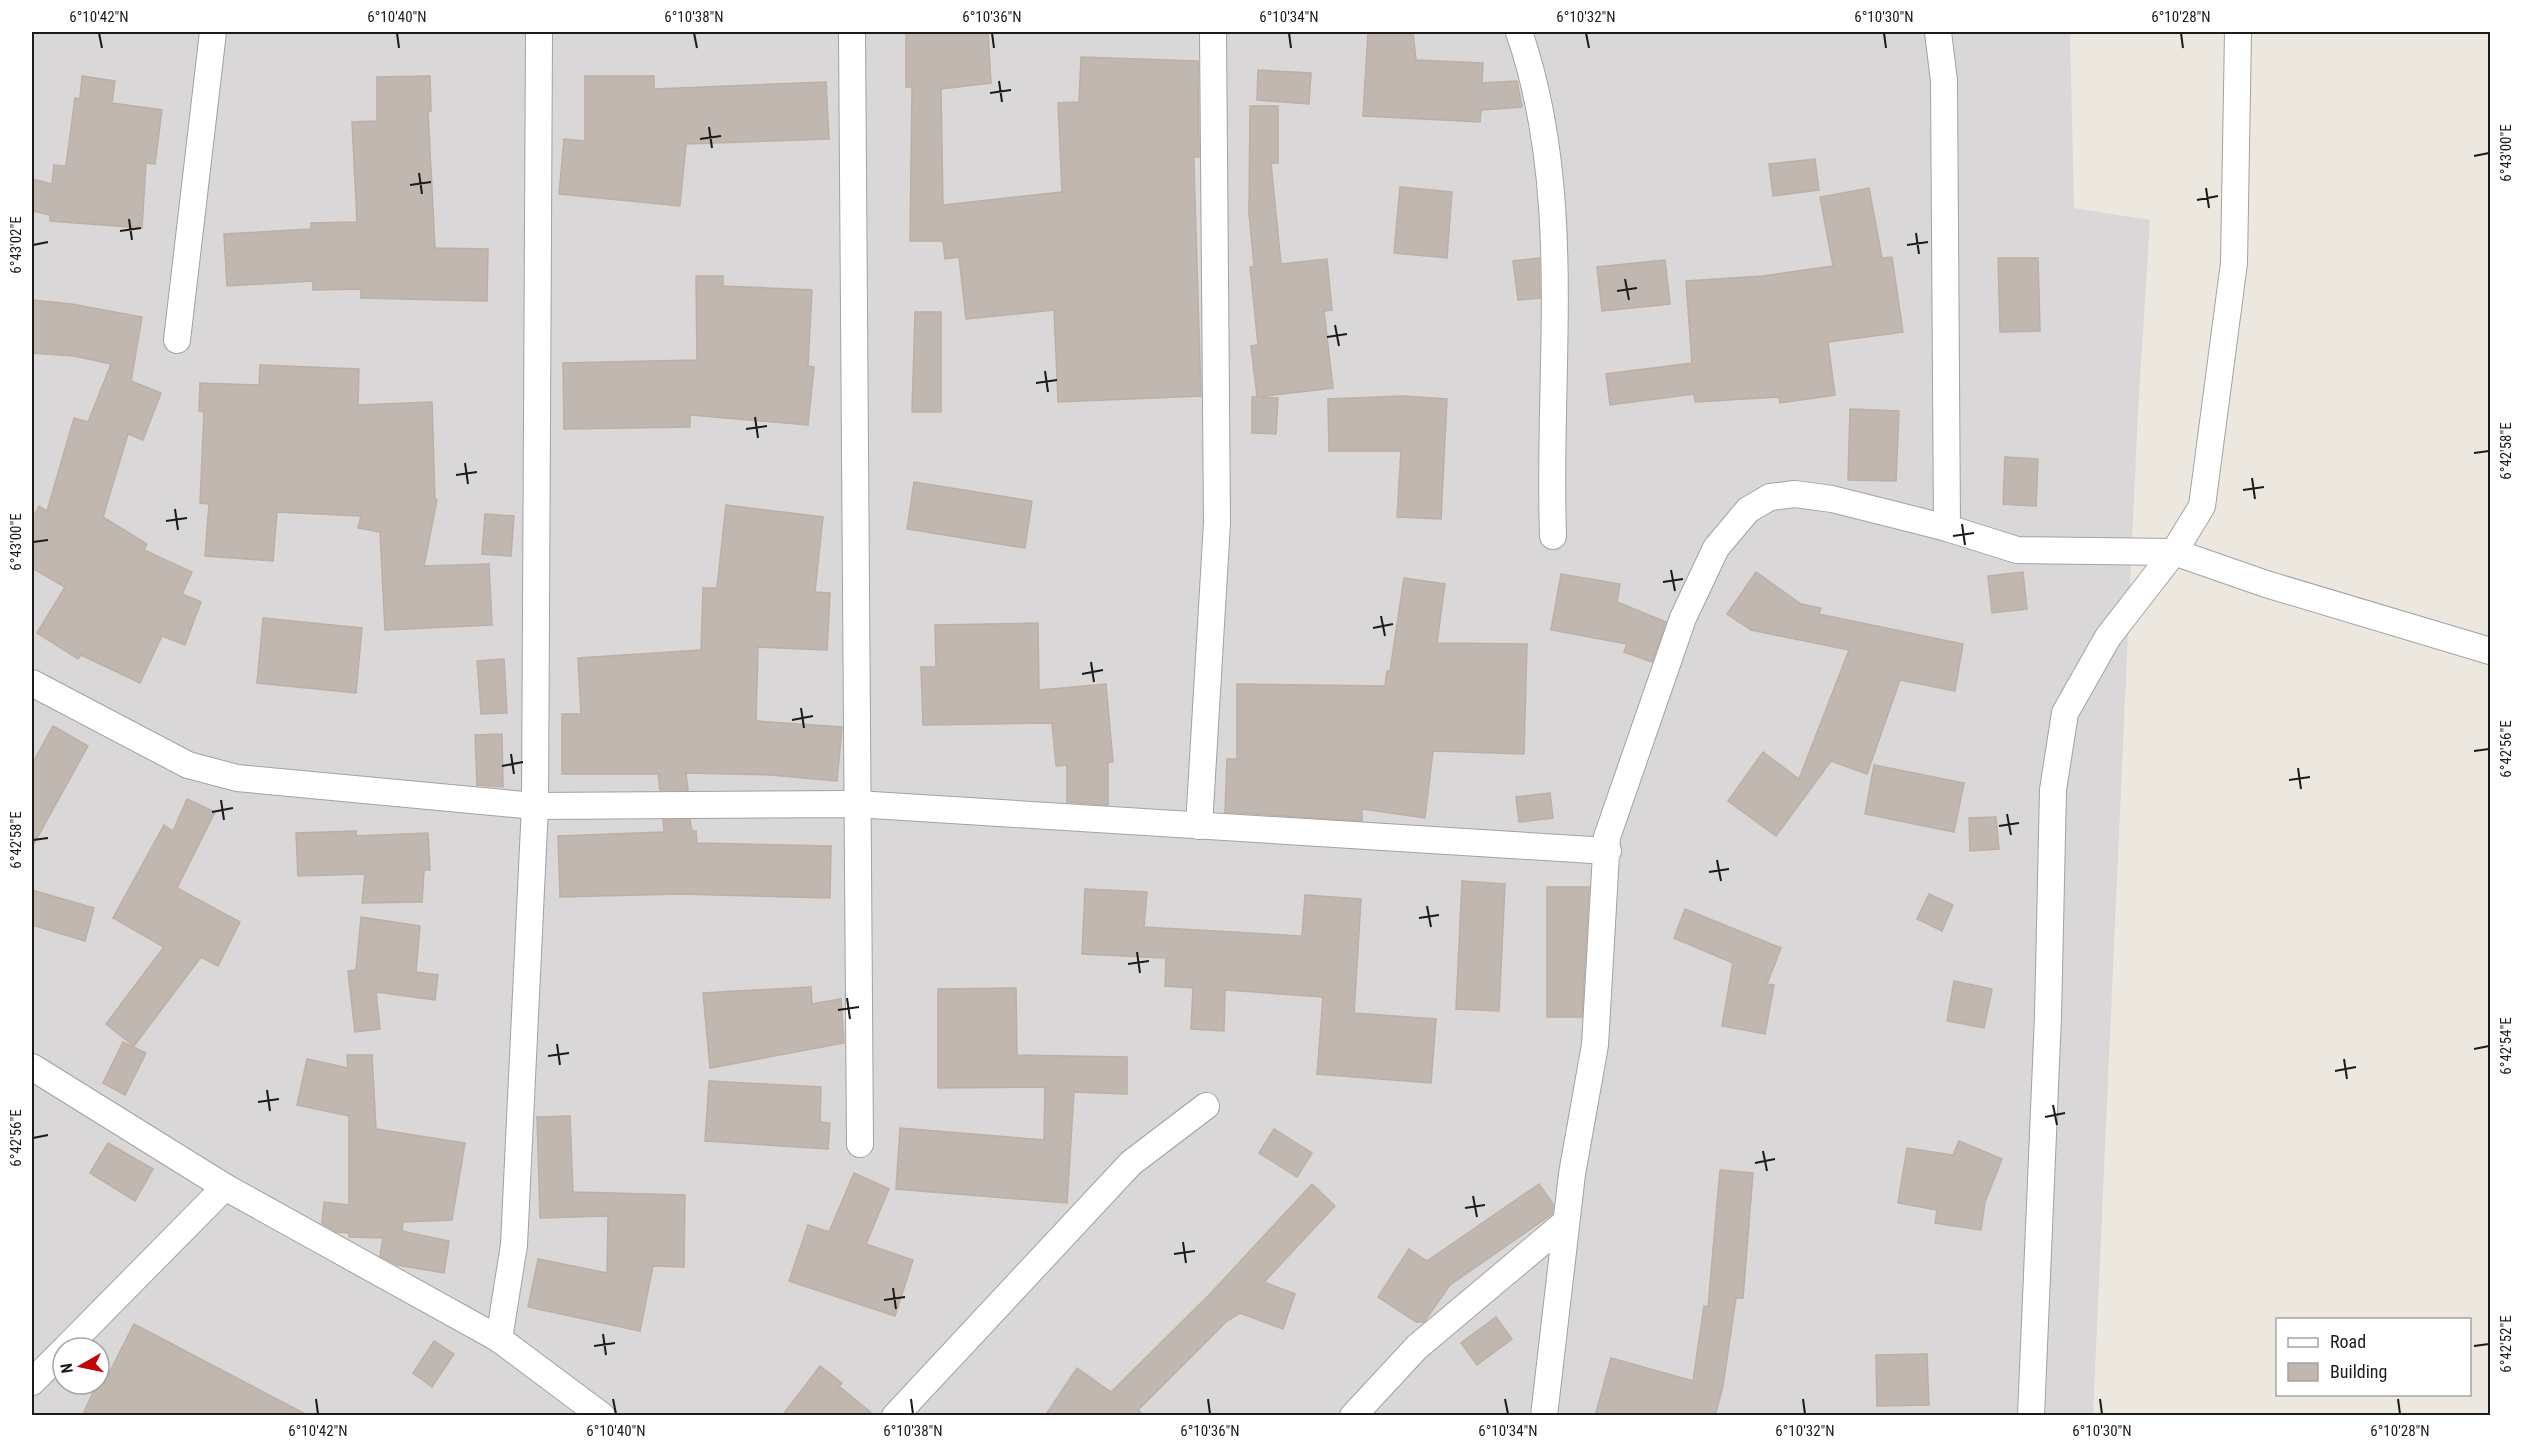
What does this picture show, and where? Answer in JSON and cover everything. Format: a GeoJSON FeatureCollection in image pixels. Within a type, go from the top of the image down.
{"type":"FeatureCollection","features":[{"type":"Feature","properties":{"kind":"street"},"geometry":{"type":"LineString","coordinates":[[177,340],[213,32]]}},
{"type":"Feature","properties":{"kind":"street"},"geometry":{"type":"LineString","coordinates":[[499,1339],[514,1245],[535,806],[539,32]]}},
{"type":"Feature","properties":{"kind":"street"},"geometry":{"type":"LineString","coordinates":[[852,32],[860,1144]]}},
{"type":"Feature","properties":{"kind":"street"},"geometry":{"type":"LineString","coordinates":[[1199,826],[1217,523],[1213,32]]}},
{"type":"Feature","properties":{"kind":"street"},"geometry":{"type":"LineString","coordinates":[[1519,32],[1532,69],[1548,164],[1557,314],[1550,461],[1553,536]]}},
{"type":"Feature","properties":{"kind":"street"},"geometry":{"type":"LineString","coordinates":[[1938,32],[1944,81],[1947,528]]}},
{"type":"Feature","properties":{"kind":"street"},"geometry":{"type":"LineString","coordinates":[[2031,1416],[2048,1016],[2053,790],[2065,712],[2108,637],[2174,552],[2202,506],[2234,263],[2238,32]]}},
{"type":"Feature","properties":{"kind":"street"},"geometry":{"type":"LineString","coordinates":[[1544,1416],[1566,1222],[1595,1045],[1608,837],[1683,618],[1716,548],[1748,510],[1770,497],[1795,494],[1832,499],[1947,528],[2017,550],[2174,552],[2266,584],[2490,651]]}},
{"type":"Feature","properties":{"kind":"street"},"geometry":{"type":"LineString","coordinates":[[32,683],[188,765],[237,778],[535,806],[856,804],[1608,851]]}},
{"type":"Feature","properties":{"kind":"street"},"geometry":{"type":"LineString","coordinates":[[32,1067],[225,1187],[499,1339],[602,1416]]}},
{"type":"Feature","properties":{"kind":"street"},"geometry":{"type":"LineString","coordinates":[[895,1416],[1131,1163],[1206,1106]]}},
{"type":"Feature","properties":{"kind":"street"},"geometry":{"type":"LineString","coordinates":[[77,1336],[225,1187]]}},
{"type":"Feature","properties":{"kind":"street"},"geometry":{"type":"LineString","coordinates":[[1353,1416],[1417,1347],[1566,1222]]}},
{"type":"Feature","properties":{"kind":"street"},"geometry":{"type":"LineString","coordinates":[[32,1382],[51,1362]]}},
{"type":"Feature","properties":{"kind":"shaded area"},"geometry":{"type":"Polygon","coordinates":[[[32,32],[2070,32],[2074,208],[2150,220],[2138,409],[2093,1415],[32,1415],[32,32]]]}},
{"type":"Feature","properties":{"kind":"building"},"geometry":{"type":"Polygon","coordinates":[[[906,32],[988,32],[991,83],[941,89],[943,205],[1062,192],[1058,103],[1079,102],[1081,57],[1198,61],[1199,157],[1194,157],[1194,166],[1201,396],[1058,402],[1054,310],[966,319],[959,257],[945,259],[943,241],[910,241],[912,87],[906,87],[906,32]]]}},
{"type":"Feature","properties":{"kind":"building"},"geometry":{"type":"Polygon","coordinates":[[[1368,32],[1413,32],[1416,60],[1483,63],[1482,83],[1517,81],[1522,107],[1481,110],[1480,122],[1363,116],[1368,32]]]}},
{"type":"Feature","properties":{"kind":"building"},"geometry":{"type":"Polygon","coordinates":[[[1258,70],[1311,73],[1309,104],[1257,100],[1258,70]]]}},
{"type":"Feature","properties":{"kind":"building"},"geometry":{"type":"Polygon","coordinates":[[[82,76],[115,81],[112,103],[162,110],[155,164],[146,163],[142,228],[50,221],[50,215],[32,211],[32,179],[52,184],[54,165],[66,166],[75,98],[80,99],[82,76]]]}},
{"type":"Feature","properties":{"kind":"building"},"geometry":{"type":"Polygon","coordinates":[[[430,76],[431,111],[428,111],[435,248],[488,249],[487,301],[361,298],[361,289],[313,290],[313,281],[227,286],[224,234],[311,229],[311,223],[357,222],[352,122],[377,121],[377,77],[430,76]]]}},
{"type":"Feature","properties":{"kind":"building"},"geometry":{"type":"Polygon","coordinates":[[[585,76],[654,76],[654,89],[826,82],[829,139],[686,144],[680,206],[559,194],[564,139],[585,141],[585,76]]]}},
{"type":"Feature","properties":{"kind":"building"},"geometry":{"type":"Polygon","coordinates":[[[1250,106],[1278,106],[1278,163],[1271,163],[1281,264],[1327,259],[1332,310],[1324,311],[1333,388],[1257,397],[1251,346],[1258,345],[1250,267],[1254,267],[1249,213],[1250,106]]]}},
{"type":"Feature","properties":{"kind":"building"},"geometry":{"type":"Polygon","coordinates":[[[1815,159],[1819,190],[1773,196],[1769,164],[1815,159]]]}},
{"type":"Feature","properties":{"kind":"building"},"geometry":{"type":"Polygon","coordinates":[[[1400,187],[1452,192],[1447,258],[1394,253],[1400,187]]]}},
{"type":"Feature","properties":{"kind":"building"},"geometry":{"type":"Polygon","coordinates":[[[1869,188],[1882,258],[1892,257],[1903,332],[1828,342],[1835,395],[1780,403],[1779,397],[1695,402],[1694,394],[1610,405],[1606,374],[1692,363],[1686,281],[1763,276],[1833,266],[1820,197],[1869,188]]]}},
{"type":"Feature","properties":{"kind":"building"},"geometry":{"type":"Polygon","coordinates":[[[1539,258],[1540,298],[1518,300],[1513,261],[1539,258]]]}},
{"type":"Feature","properties":{"kind":"building"},"geometry":{"type":"Polygon","coordinates":[[[1998,258],[2038,258],[2040,331],[2000,332],[1998,258]]]}},
{"type":"Feature","properties":{"kind":"building"},"geometry":{"type":"Polygon","coordinates":[[[1665,260],[1670,304],[1602,311],[1597,267],[1665,260]]]}},
{"type":"Feature","properties":{"kind":"building"},"geometry":{"type":"Polygon","coordinates":[[[696,276],[723,276],[723,286],[812,290],[808,366],[814,367],[808,425],[690,415],[690,427],[564,429],[563,363],[697,360],[696,276]]]}},
{"type":"Feature","properties":{"kind":"building"},"geometry":{"type":"Polygon","coordinates":[[[32,300],[72,304],[142,317],[131,381],[161,393],[143,440],[128,434],[103,517],[147,544],[144,550],[192,572],[182,594],[201,602],[185,645],[162,636],[140,683],[81,655],[78,659],[37,633],[65,587],[32,568],[32,520],[39,506],[47,511],[74,418],[88,422],[111,364],[74,356],[32,353],[32,300]]]}},
{"type":"Feature","properties":{"kind":"building"},"geometry":{"type":"Polygon","coordinates":[[[915,312],[941,312],[941,412],[912,412],[915,312]]]}},
{"type":"Feature","properties":{"kind":"building"},"geometry":{"type":"Polygon","coordinates":[[[260,365],[359,369],[358,405],[432,402],[435,499],[437,500],[424,566],[489,564],[492,625],[385,630],[380,532],[358,528],[361,516],[277,512],[273,561],[205,556],[209,504],[200,503],[204,412],[199,411],[200,383],[259,385],[260,365]]]}},
{"type":"Feature","properties":{"kind":"building"},"geometry":{"type":"Polygon","coordinates":[[[1403,396],[1447,399],[1441,519],[1397,517],[1401,451],[1329,451],[1328,399],[1403,396]]]}},
{"type":"Feature","properties":{"kind":"building"},"geometry":{"type":"Polygon","coordinates":[[[1252,397],[1278,398],[1276,434],[1252,433],[1252,397]]]}},
{"type":"Feature","properties":{"kind":"building"},"geometry":{"type":"Polygon","coordinates":[[[1850,409],[1899,411],[1896,481],[1848,480],[1850,409]]]}},
{"type":"Feature","properties":{"kind":"building"},"geometry":{"type":"Polygon","coordinates":[[[2005,457],[2038,459],[2036,506],[2003,504],[2005,457]]]}},
{"type":"Feature","properties":{"kind":"building"},"geometry":{"type":"Polygon","coordinates":[[[914,482],[1032,501],[1025,548],[907,529],[914,482]]]}},
{"type":"Feature","properties":{"kind":"building"},"geometry":{"type":"Polygon","coordinates":[[[726,505],[823,517],[815,592],[830,593],[827,650],[758,647],[756,721],[842,727],[837,781],[770,775],[686,773],[688,790],[660,790],[658,774],[562,774],[562,714],[581,714],[578,658],[701,650],[703,588],[717,588],[726,505]]]}},
{"type":"Feature","properties":{"kind":"building"},"geometry":{"type":"Polygon","coordinates":[[[485,514],[514,516],[511,556],[482,554],[485,514]]]}},
{"type":"Feature","properties":{"kind":"building"},"geometry":{"type":"Polygon","coordinates":[[[1756,572],[1801,604],[1821,608],[1819,614],[1963,644],[1955,691],[1900,680],[1867,774],[1831,761],[1776,836],[1728,801],[1763,752],[1799,779],[1849,650],[1751,630],[1727,614],[1756,572]]]}},
{"type":"Feature","properties":{"kind":"building"},"geometry":{"type":"Polygon","coordinates":[[[2023,572],[2027,609],[1992,613],[1988,576],[2023,572]]]}},
{"type":"Feature","properties":{"kind":"building"},"geometry":{"type":"Polygon","coordinates":[[[1561,574],[1620,584],[1617,602],[1666,622],[1652,662],[1624,652],[1627,644],[1551,630],[1561,574]]]}},
{"type":"Feature","properties":{"kind":"building"},"geometry":{"type":"Polygon","coordinates":[[[1404,578],[1445,584],[1437,643],[1527,644],[1524,754],[1433,751],[1425,818],[1362,809],[1362,821],[1225,812],[1227,759],[1237,759],[1237,684],[1385,686],[1387,671],[1390,671],[1404,578]]]}},
{"type":"Feature","properties":{"kind":"building"},"geometry":{"type":"Polygon","coordinates":[[[263,618],[362,628],[356,693],[257,683],[263,618]]]}},
{"type":"Feature","properties":{"kind":"building"},"geometry":{"type":"Polygon","coordinates":[[[1038,623],[1039,690],[1106,684],[1113,762],[1108,762],[1108,805],[1067,802],[1067,765],[1056,766],[1052,723],[923,725],[921,667],[936,667],[935,625],[1038,623]]]}},
{"type":"Feature","properties":{"kind":"building"},"geometry":{"type":"Polygon","coordinates":[[[504,659],[507,713],[481,714],[477,661],[504,659]]]}},
{"type":"Feature","properties":{"kind":"building"},"geometry":{"type":"Polygon","coordinates":[[[53,726],[88,746],[32,847],[32,764],[53,726]]]}},
{"type":"Feature","properties":{"kind":"building"},"geometry":{"type":"Polygon","coordinates":[[[502,734],[503,787],[477,785],[475,735],[502,734]]]}},
{"type":"Feature","properties":{"kind":"building"},"geometry":{"type":"Polygon","coordinates":[[[1874,765],[1964,783],[1954,832],[1865,814],[1874,765]]]}},
{"type":"Feature","properties":{"kind":"building"},"geometry":{"type":"Polygon","coordinates":[[[1550,793],[1553,818],[1519,822],[1516,797],[1550,793]]]}},
{"type":"Feature","properties":{"kind":"building"},"geometry":{"type":"Polygon","coordinates":[[[187,799],[215,812],[177,888],[240,922],[218,966],[201,957],[134,1046],[106,1024],[164,947],[113,918],[164,825],[173,831],[187,799]]]}},
{"type":"Feature","properties":{"kind":"building"},"geometry":{"type":"Polygon","coordinates":[[[1996,817],[1999,849],[1970,851],[1969,818],[1996,817]]]}},
{"type":"Feature","properties":{"kind":"building"},"geometry":{"type":"Polygon","coordinates":[[[663,820],[690,820],[692,831],[696,831],[697,843],[831,846],[830,898],[679,894],[560,897],[558,836],[664,832],[663,820]]]}},
{"type":"Feature","properties":{"kind":"building"},"geometry":{"type":"Polygon","coordinates":[[[356,831],[356,836],[428,833],[430,870],[424,870],[422,902],[362,903],[365,874],[298,876],[296,833],[356,831]]]}},
{"type":"Feature","properties":{"kind":"building"},"geometry":{"type":"Polygon","coordinates":[[[1462,881],[1505,884],[1499,1011],[1456,1009],[1462,881]]]}},
{"type":"Feature","properties":{"kind":"building"},"geometry":{"type":"Polygon","coordinates":[[[1547,887],[1589,887],[1582,1017],[1547,1017],[1547,887]]]}},
{"type":"Feature","properties":{"kind":"building"},"geometry":{"type":"Polygon","coordinates":[[[1085,889],[1147,892],[1144,927],[1302,936],[1305,895],[1361,899],[1354,1013],[1436,1019],[1431,1083],[1317,1074],[1323,997],[1225,990],[1224,1031],[1191,1029],[1193,988],[1165,986],[1166,958],[1082,954],[1085,889]]]}},
{"type":"Feature","properties":{"kind":"building"},"geometry":{"type":"Polygon","coordinates":[[[32,890],[94,908],[85,941],[32,925],[32,890]]]}},
{"type":"Feature","properties":{"kind":"building"},"geometry":{"type":"Polygon","coordinates":[[[1929,894],[1953,905],[1942,931],[1917,919],[1929,894]]]}},
{"type":"Feature","properties":{"kind":"building"},"geometry":{"type":"Polygon","coordinates":[[[1685,909],[1781,948],[1767,984],[1774,985],[1765,1034],[1722,1026],[1733,963],[1674,938],[1685,909]]]}},
{"type":"Feature","properties":{"kind":"building"},"geometry":{"type":"Polygon","coordinates":[[[361,917],[420,926],[416,972],[438,975],[435,1000],[376,992],[380,1029],[355,1032],[348,971],[356,970],[361,917]]]}},
{"type":"Feature","properties":{"kind":"building"},"geometry":{"type":"Polygon","coordinates":[[[1954,981],[1992,989],[1984,1028],[1947,1021],[1954,981]]]}},
{"type":"Feature","properties":{"kind":"building"},"geometry":{"type":"Polygon","coordinates":[[[811,987],[812,1004],[841,999],[844,1043],[710,1068],[703,993],[811,987]]]}},
{"type":"Feature","properties":{"kind":"building"},"geometry":{"type":"Polygon","coordinates":[[[1016,988],[1017,1055],[1127,1057],[1127,1094],[1074,1092],[1067,1203],[896,1189],[900,1128],[1044,1140],[1045,1087],[938,1088],[938,989],[1016,988]]]}},
{"type":"Feature","properties":{"kind":"building"},"geometry":{"type":"Polygon","coordinates":[[[123,1042],[146,1053],[125,1095],[103,1083],[123,1042]]]}},
{"type":"Feature","properties":{"kind":"building"},"geometry":{"type":"Polygon","coordinates":[[[347,1055],[372,1055],[376,1129],[465,1143],[452,1220],[403,1222],[402,1231],[449,1241],[444,1273],[397,1265],[380,1256],[383,1238],[349,1237],[349,1233],[337,1232],[322,1223],[324,1202],[349,1205],[349,1116],[297,1105],[307,1059],[348,1068],[347,1055]]]}},
{"type":"Feature","properties":{"kind":"building"},"geometry":{"type":"Polygon","coordinates":[[[709,1081],[821,1087],[820,1122],[830,1123],[828,1149],[705,1141],[709,1081]]]}},
{"type":"Feature","properties":{"kind":"building"},"geometry":{"type":"Polygon","coordinates":[[[570,1116],[573,1192],[685,1195],[684,1267],[653,1266],[640,1331],[528,1307],[538,1259],[607,1273],[608,1216],[540,1218],[537,1117],[570,1116]]]}},
{"type":"Feature","properties":{"kind":"building"},"geometry":{"type":"Polygon","coordinates":[[[1274,1129],[1312,1153],[1297,1177],[1259,1153],[1274,1129]]]}},
{"type":"Feature","properties":{"kind":"building"},"geometry":{"type":"Polygon","coordinates":[[[1959,1141],[2002,1159],[1985,1202],[1981,1230],[1935,1223],[1937,1210],[1898,1203],[1907,1148],[1953,1155],[1959,1141]]]}},
{"type":"Feature","properties":{"kind":"building"},"geometry":{"type":"Polygon","coordinates":[[[108,1143],[153,1169],[135,1201],[90,1173],[108,1143]]]}},
{"type":"Feature","properties":{"kind":"building"},"geometry":{"type":"Polygon","coordinates":[[[1720,1170],[1753,1173],[1743,1298],[1736,1298],[1723,1386],[1715,1416],[1595,1416],[1611,1358],[1693,1381],[1704,1306],[1708,1307],[1720,1170]]]}},
{"type":"Feature","properties":{"kind":"building"},"geometry":{"type":"Polygon","coordinates":[[[854,1173],[889,1189],[866,1244],[913,1260],[895,1316],[789,1281],[808,1225],[829,1232],[854,1173]]]}},
{"type":"Feature","properties":{"kind":"building"},"geometry":{"type":"Polygon","coordinates":[[[1312,1184],[1335,1206],[1264,1282],[1295,1294],[1283,1329],[1240,1313],[1227,1321],[1138,1410],[1145,1416],[1045,1416],[1077,1368],[1111,1392],[1210,1294],[1312,1184]]]}},
{"type":"Feature","properties":{"kind":"building"},"geometry":{"type":"Polygon","coordinates":[[[1539,1184],[1553,1204],[1552,1214],[1450,1285],[1424,1322],[1416,1322],[1378,1297],[1409,1249],[1427,1261],[1539,1184]]]}},
{"type":"Feature","properties":{"kind":"building"},"geometry":{"type":"Polygon","coordinates":[[[1496,1317],[1512,1339],[1477,1365],[1461,1343],[1496,1317]]]}},
{"type":"Feature","properties":{"kind":"building"},"geometry":{"type":"Polygon","coordinates":[[[134,1324],[309,1416],[82,1416],[91,1396],[111,1396],[111,1369],[134,1324]]]}},
{"type":"Feature","properties":{"kind":"building"},"geometry":{"type":"Polygon","coordinates":[[[434,1341],[454,1354],[432,1387],[413,1373],[434,1341]]]}},
{"type":"Feature","properties":{"kind":"building"},"geometry":{"type":"Polygon","coordinates":[[[1927,1354],[1929,1405],[1877,1406],[1876,1355],[1927,1354]]]}},
{"type":"Feature","properties":{"kind":"building"},"geometry":{"type":"Polygon","coordinates":[[[820,1366],[842,1383],[839,1386],[875,1416],[782,1416],[820,1366]]]}}]}
